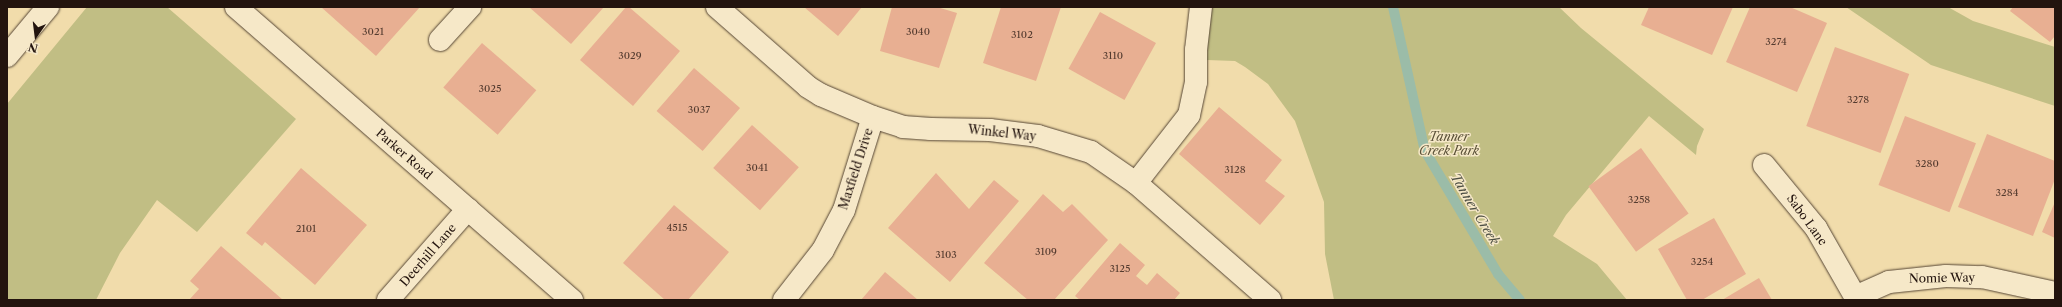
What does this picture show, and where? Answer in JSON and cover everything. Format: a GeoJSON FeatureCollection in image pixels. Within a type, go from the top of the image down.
{"type":"FeatureCollection","features":[{"type":"Feature","properties":{"kind":"street"},"geometry":{"type":"LineString","coordinates":[[7,56],[48,7]]}},
{"type":"Feature","properties":{"kind":"street","name":"Parker Road"},"geometry":{"type":"LineString","coordinates":[[236,7],[572,300]]}},
{"type":"Feature","properties":{"kind":"street"},"geometry":{"type":"LineString","coordinates":[[440,40],[470,7]]}},
{"type":"Feature","properties":{"kind":"street","name":"Winkel Way"},"geometry":{"type":"LineString","coordinates":[[717,7],[808,87],[821,95],[873,117],[903,127],[990,130],[1038,136],[1067,143],[1091,152],[1136,183],[1270,300]]}},
{"type":"Feature","properties":{"kind":"street"},"geometry":{"type":"LineString","coordinates":[[1136,183],[1189,115],[1196,82],[1196,50],[1201,7]]}},
{"type":"Feature","properties":{"kind":"street","name":"Maxfield Drive"},"geometry":{"type":"LineString","coordinates":[[784,300],[823,250],[844,210],[873,117]]}},
{"type":"Feature","properties":{"kind":"street","name":"Sabo Lane"},"geometry":{"type":"LineString","coordinates":[[1764,165],[1816,228],[1856,298]]}},
{"type":"Feature","properties":{"kind":"street","name":"Deerhill Lane"},"geometry":{"type":"LineString","coordinates":[[388,300],[468,209]]}},
{"type":"Feature","properties":{"kind":"street","name":"Nomie Way"},"geometry":{"type":"LineString","coordinates":[[1856,298],[1889,282],[1946,276],[1982,278],[2055,293]]}},
{"type":"Feature","properties":{"kind":"green space"},"geometry":{"type":"Polygon","coordinates":[[[87,7],[167,7],[296,119],[197,232],[157,200],[120,253],[96,300],[7,300],[7,104],[87,7]]]}},
{"type":"Feature","properties":{"kind":"green space","name":"Tanner Creek Park"},"geometry":{"type":"Polygon","coordinates":[[[1210,7],[1559,7],[1581,28],[1704,129],[1697,146],[1696,155],[1649,116],[1566,215],[1553,236],[1597,264],[1627,300],[1334,300],[1325,254],[1324,202],[1295,121],[1268,84],[1245,67],[1235,61],[1207,60],[1210,7]]]}},
{"type":"Feature","properties":{"kind":"green space"},"geometry":{"type":"Polygon","coordinates":[[[1846,7],[1948,7],[1973,21],[2055,47],[2055,106],[1931,65],[1846,7]]]}},
{"type":"Feature","properties":{"kind":"building"},"geometry":{"type":"Polygon","coordinates":[[[321,7],[420,7],[376,56],[321,7]]]}},
{"type":"Feature","properties":{"kind":"building"},"geometry":{"type":"Polygon","coordinates":[[[529,7],[604,7],[571,44],[529,7]]]}},
{"type":"Feature","properties":{"kind":"building"},"geometry":{"type":"Polygon","coordinates":[[[626,7],[629,7],[680,51],[633,106],[580,60],[626,7]]]}},
{"type":"Feature","properties":{"kind":"building"},"geometry":{"type":"Polygon","coordinates":[[[804,7],[862,7],[838,36],[804,7]]]}},
{"type":"Feature","properties":{"kind":"building"},"geometry":{"type":"Polygon","coordinates":[[[892,7],[937,7],[957,13],[939,68],[880,51],[892,7]]]}},
{"type":"Feature","properties":{"kind":"building"},"geometry":{"type":"Polygon","coordinates":[[[1001,7],[1061,7],[1036,81],[983,63],[1001,7]]]}},
{"type":"Feature","properties":{"kind":"building"},"geometry":{"type":"Polygon","coordinates":[[[1649,7],[1733,7],[1712,55],[1641,25],[1649,7]]]}},
{"type":"Feature","properties":{"kind":"building"},"geometry":{"type":"Polygon","coordinates":[[[1750,7],[1790,7],[1827,23],[1797,92],[1726,62],[1750,7]]]}},
{"type":"Feature","properties":{"kind":"building"},"geometry":{"type":"Polygon","coordinates":[[[2013,7],[2055,7],[2055,36],[2050,42],[2010,11],[2013,7]]]}},
{"type":"Feature","properties":{"kind":"building"},"geometry":{"type":"Polygon","coordinates":[[[1100,12],[1156,43],[1124,100],[1068,69],[1100,12]]]}},
{"type":"Feature","properties":{"kind":"building"},"geometry":{"type":"Polygon","coordinates":[[[482,43],[536,90],[498,135],[443,88],[482,43]]]}},
{"type":"Feature","properties":{"kind":"building"},"geometry":{"type":"Polygon","coordinates":[[[1835,47],[1909,74],[1881,153],[1806,126],[1835,47]]]}},
{"type":"Feature","properties":{"kind":"building"},"geometry":{"type":"Polygon","coordinates":[[[694,68],[740,108],[703,151],[657,111],[694,68]]]}},
{"type":"Feature","properties":{"kind":"building"},"geometry":{"type":"Polygon","coordinates":[[[1219,107],[1282,160],[1265,181],[1285,196],[1260,225],[1179,154],[1219,107]]]}},
{"type":"Feature","properties":{"kind":"building"},"geometry":{"type":"Polygon","coordinates":[[[1905,116],[1976,143],[1949,212],[1878,185],[1905,116]]]}},
{"type":"Feature","properties":{"kind":"building"},"geometry":{"type":"Polygon","coordinates":[[[752,125],[799,167],[760,210],[713,168],[752,125]]]}},
{"type":"Feature","properties":{"kind":"building"},"geometry":{"type":"Polygon","coordinates":[[[1987,134],[2055,161],[2055,179],[2033,236],[1958,207],[1987,134]]]}},
{"type":"Feature","properties":{"kind":"building"},"geometry":{"type":"Polygon","coordinates":[[[1641,148],[1689,214],[1636,252],[1588,186],[1641,148]]]}},
{"type":"Feature","properties":{"kind":"building"},"geometry":{"type":"Polygon","coordinates":[[[301,168],[367,225],[315,285],[265,242],[262,246],[246,233],[301,168]]]}},
{"type":"Feature","properties":{"kind":"building"},"geometry":{"type":"Polygon","coordinates":[[[936,173],[969,209],[994,180],[1019,201],[950,282],[888,228],[936,173]]]}},
{"type":"Feature","properties":{"kind":"building"},"geometry":{"type":"Polygon","coordinates":[[[1043,194],[1063,212],[1072,204],[1108,240],[1054,300],[1028,300],[984,263],[1043,194]]]}},
{"type":"Feature","properties":{"kind":"building"},"geometry":{"type":"Polygon","coordinates":[[[2055,202],[2055,238],[2042,232],[2055,202]]]}},
{"type":"Feature","properties":{"kind":"building"},"geometry":{"type":"Polygon","coordinates":[[[674,205],[729,252],[688,300],[665,300],[623,263],[674,205]]]}},
{"type":"Feature","properties":{"kind":"building"},"geometry":{"type":"Polygon","coordinates":[[[1714,218],[1746,274],[1702,300],[1687,300],[1658,249],[1714,218]]]}},
{"type":"Feature","properties":{"kind":"building"},"geometry":{"type":"Polygon","coordinates":[[[1120,243],[1145,265],[1136,276],[1147,285],[1157,273],[1180,293],[1174,300],[1080,300],[1075,296],[1120,243]]]}},
{"type":"Feature","properties":{"kind":"building"},"geometry":{"type":"Polygon","coordinates":[[[221,246],[283,300],[189,300],[199,289],[190,281],[221,246]]]}},
{"type":"Feature","properties":{"kind":"building"},"geometry":{"type":"Polygon","coordinates":[[[885,272],[918,300],[861,300],[885,272]]]}},
{"type":"Feature","properties":{"kind":"building"},"geometry":{"type":"Polygon","coordinates":[[[1759,278],[1772,300],[1722,300],[1759,278]]]}},
{"type":"Feature","properties":{"kind":"waterway","name":"Tanner Creek"},"geometry":{"type":"LineString","coordinates":[[1393,7],[1425,151],[1498,274],[1520,300]]}}]}
